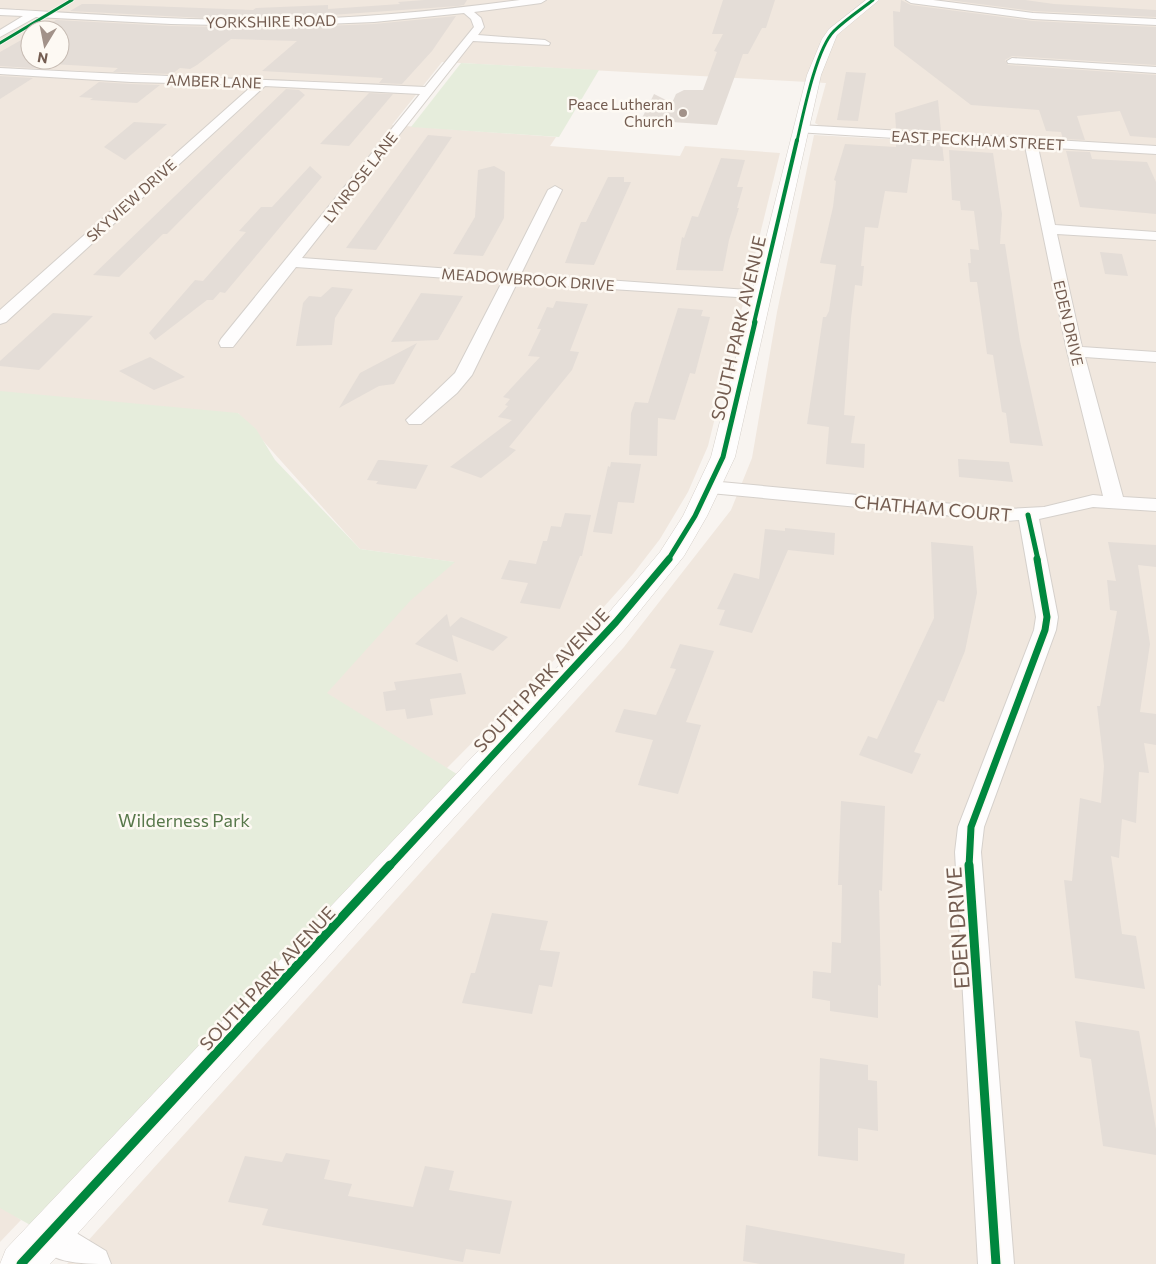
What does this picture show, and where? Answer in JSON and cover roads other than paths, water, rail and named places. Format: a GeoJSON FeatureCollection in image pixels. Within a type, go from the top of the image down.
{"type":"FeatureCollection","features":[{"type":"Feature","properties":{"kind":"main road","name":"SOUTH PARK AVENUE"},"geometry":{"type":"LineString","coordinates":[[21,1264],[616,622],[671,556],[710,487],[729,435],[812,82],[828,39],[843,24],[873,0]]}},
{"type":"Feature","properties":{"kind":"street"},"geometry":{"type":"LineString","coordinates":[[0,34],[58,0]]}},
{"type":"Feature","properties":{"kind":"street","name":"YORKSHIRE ROAD"},"geometry":{"type":"LineString","coordinates":[[0,12],[175,21],[272,23],[371,19],[466,10],[540,0]]}},
{"type":"Feature","properties":{"kind":"street"},"geometry":{"type":"LineString","coordinates":[[911,0],[1033,16],[1156,22]]}},
{"type":"Feature","properties":{"kind":"street","name":"LYNROSE LANE"},"geometry":{"type":"LineString","coordinates":[[226,343],[293,262],[479,27],[479,22],[466,10]]}},
{"type":"Feature","properties":{"kind":"street"},"geometry":{"type":"LineString","coordinates":[[470,38],[545,43]]}},
{"type":"Feature","properties":{"kind":"street"},"geometry":{"type":"LineString","coordinates":[[1012,61],[1156,70]]}},
{"type":"Feature","properties":{"kind":"street","name":"AMBER LANE"},"geometry":{"type":"LineString","coordinates":[[0,71],[131,79],[263,82],[429,91]]}},
{"type":"Feature","properties":{"kind":"street","name":"SKYVIEW DRIVE"},"geometry":{"type":"LineString","coordinates":[[0,318],[263,82]]}},
{"type":"Feature","properties":{"kind":"street","name":"EAST PECKHAM STREET"},"geometry":{"type":"LineString","coordinates":[[800,129],[1001,135],[1031,143],[1156,150]]}},
{"type":"Feature","properties":{"kind":"street","name":"EDEN DRIVE"},"geometry":{"type":"LineString","coordinates":[[1031,143],[1075,351],[1114,501]]}},
{"type":"Feature","properties":{"kind":"street"},"geometry":{"type":"LineString","coordinates":[[415,420],[441,399],[463,375],[513,279],[555,190]]}},
{"type":"Feature","properties":{"kind":"street"},"geometry":{"type":"LineString","coordinates":[[1048,229],[1156,236]]}},
{"type":"Feature","properties":{"kind":"street","name":"MEADOWBROOK DRIVE"},"geometry":{"type":"LineString","coordinates":[[293,262],[762,296]]}},
{"type":"Feature","properties":{"kind":"street"},"geometry":{"type":"LineString","coordinates":[[1075,351],[1156,357]]}},
{"type":"Feature","properties":{"kind":"street","name":"CHATHAM COURT"},"geometry":{"type":"LineString","coordinates":[[710,487],[986,513],[1028,515],[1093,501],[1156,505]]}},
{"type":"Feature","properties":{"kind":"street","name":"EDEN DRIVE"},"geometry":{"type":"LineString","coordinates":[[996,1264],[968,852],[971,827],[1045,630],[1047,617],[1034,538],[1028,515]]}},
{"type":"Feature","properties":{"kind":"street"},"geometry":{"type":"LineString","coordinates":[[48,1235],[93,1264]]}},
{"type":"Feature","properties":{"kind":"place","name":"Peace Lutheran Church"},"geometry":{"type":"Point","coordinates":[683,113]}},
{"type":"Feature","properties":{"kind":"park label","name":"Wilderness Park"},"geometry":{"type":"Point","coordinates":[184,820]}}]}
